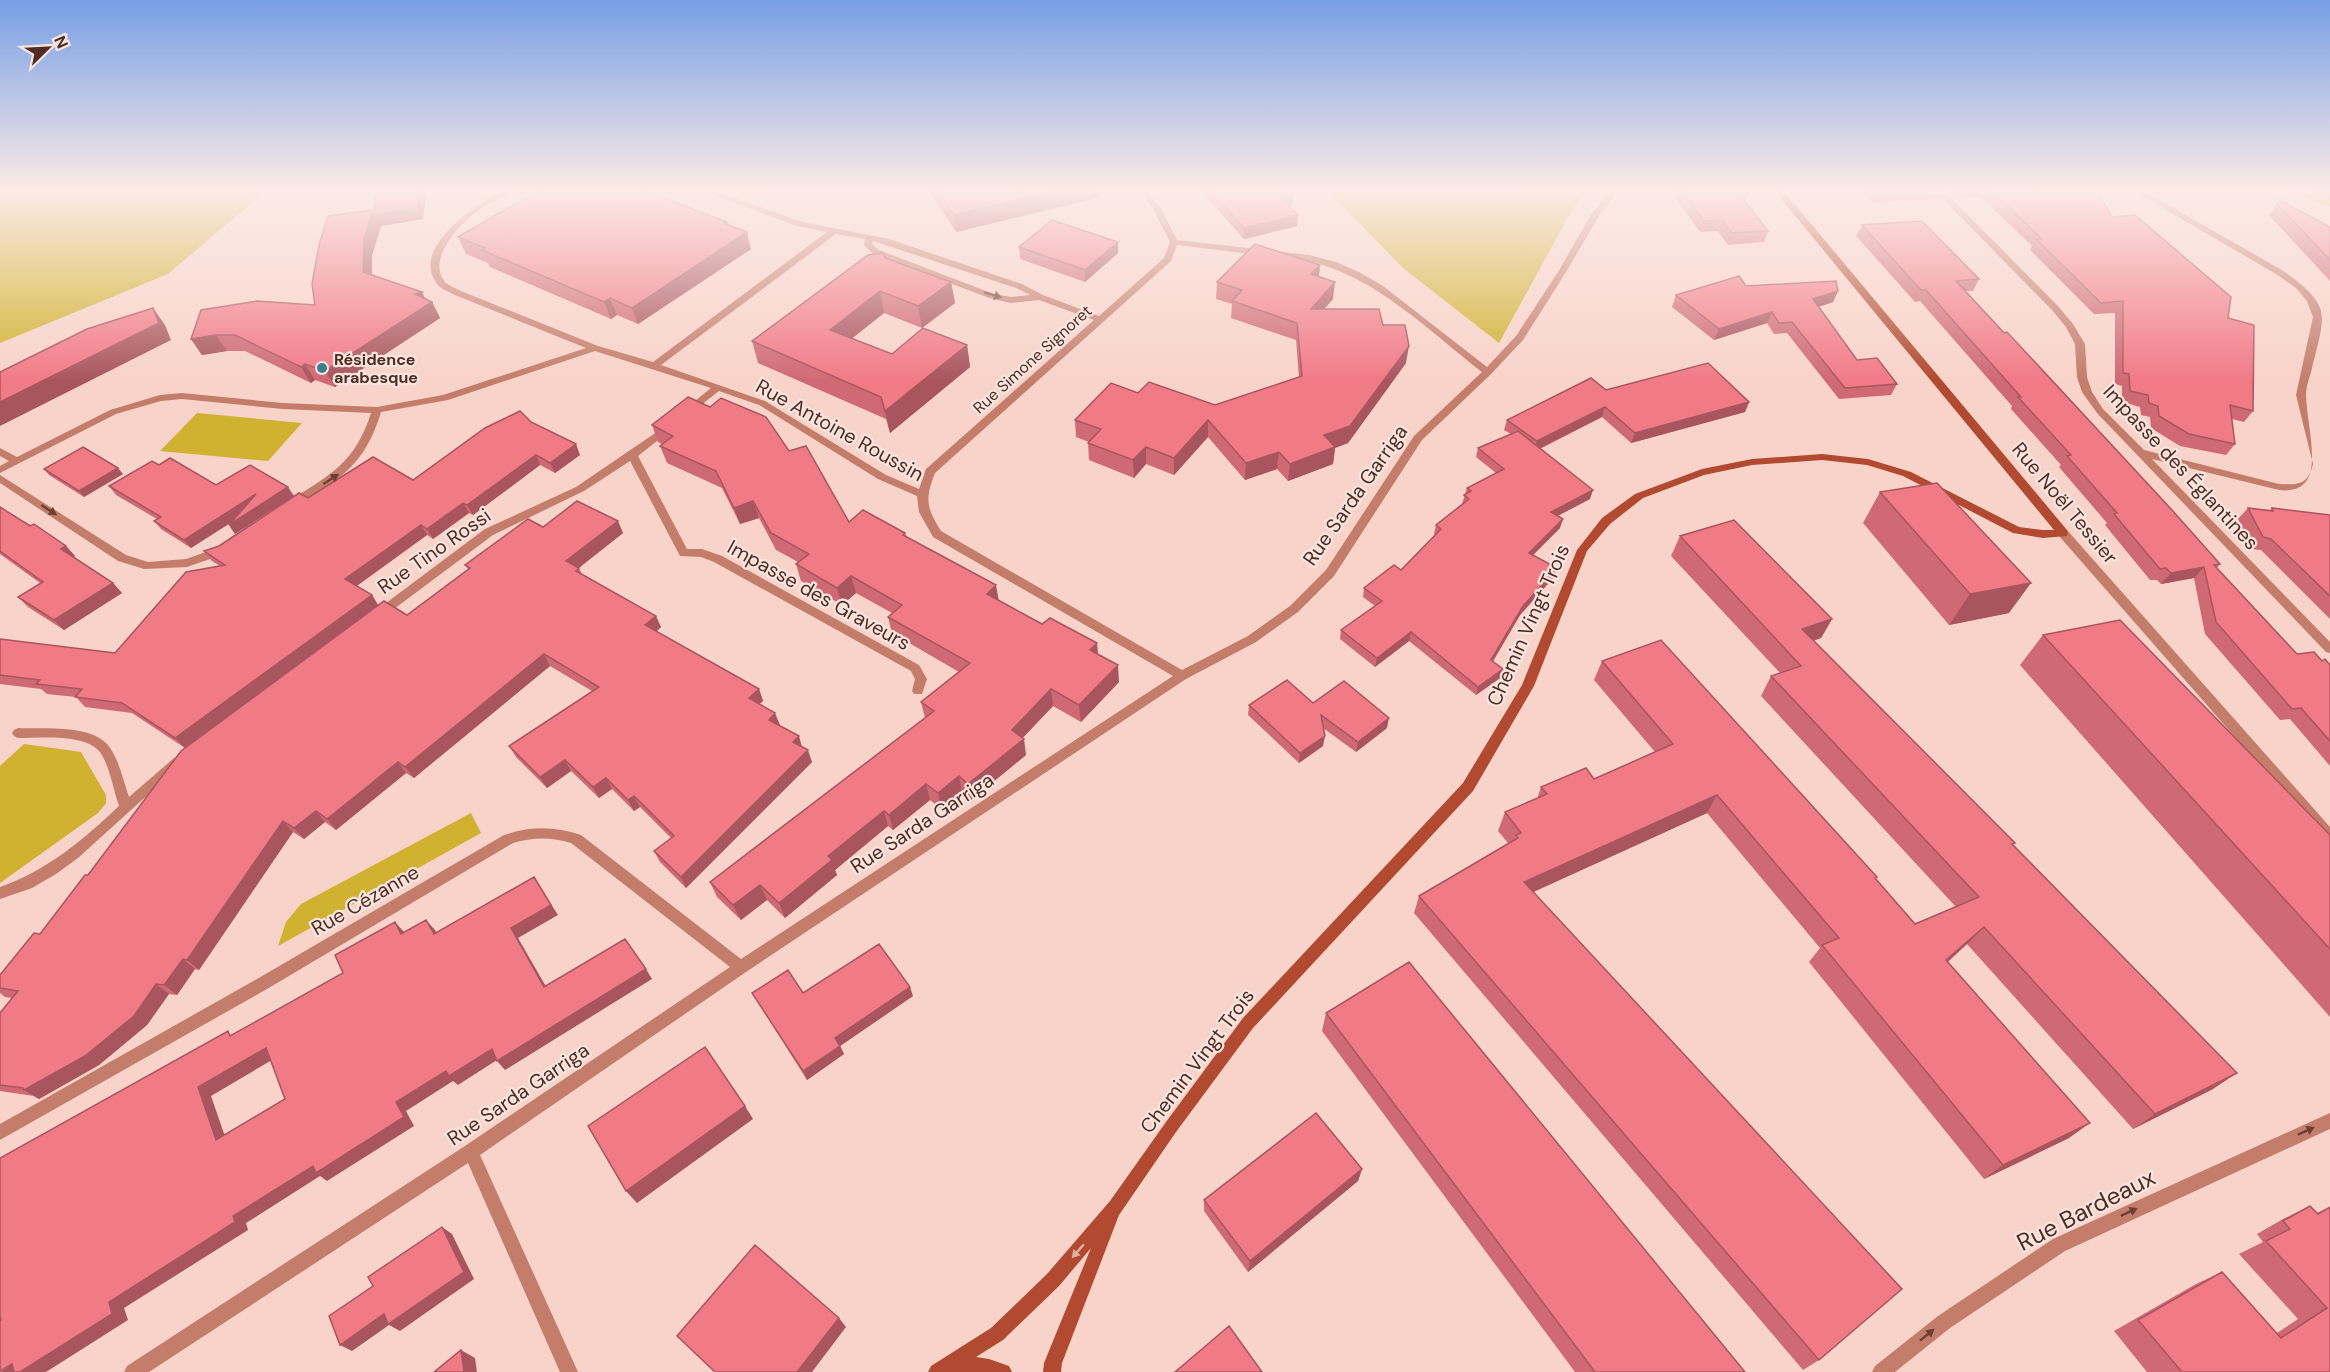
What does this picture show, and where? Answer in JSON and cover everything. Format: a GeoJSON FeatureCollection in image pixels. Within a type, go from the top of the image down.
{"type":"FeatureCollection","features":[{"type":"Feature","properties":{"kind":"main road","name":"Rue Noël Tessier"},"geometry":{"type":"LineString","coordinates":[[1830,253],[2063,533]]}},
{"type":"Feature","properties":{"kind":"main road","name":"Chemin Vingt Trois"},"geometry":{"type":"LineString","coordinates":[[939,1372],[997,1334],[1053,1280],[1116,1207],[1171,1127],[1248,1023],[1468,787],[1528,686],[1582,550],[1606,521],[1639,496],[1702,472],[1752,462],[1822,457],[1846,458],[1907,474],[2018,530],[2036,534],[2063,533]]}},
{"type":"Feature","properties":{"kind":"main road","name":"Chemin Vingt Trois"},"geometry":{"type":"LineString","coordinates":[[1052,1372],[1053,1363],[1116,1207]]}},
{"type":"Feature","properties":{"kind":"main road","name":"Chemin Vingt Trois"},"geometry":{"type":"LineString","coordinates":[[939,1372],[956,1367],[978,1365],[1003,1372]]}},
{"type":"Feature","properties":{"kind":"street","name":"Rue Antoine Roussin"},"geometry":{"type":"LineString","coordinates":[[437,253],[435,268],[441,283],[458,293],[595,348],[762,403],[882,477],[921,494],[924,512],[937,534],[1182,676]]}},
{"type":"Feature","properties":{"kind":"street"},"geometry":{"type":"LineString","coordinates":[[655,366],[805,253]]}},
{"type":"Feature","properties":{"kind":"street"},"geometry":{"type":"LineString","coordinates":[[879,253],[992,296],[1011,300],[1040,297]]}},
{"type":"Feature","properties":{"kind":"street"},"geometry":{"type":"LineString","coordinates":[[922,253],[1019,286],[1040,297],[1098,319]]}},
{"type":"Feature","properties":{"kind":"street","name":"Rue Simone Signoret"},"geometry":{"type":"LineString","coordinates":[[921,494],[930,471],[1168,258],[1170,253]]}},
{"type":"Feature","properties":{"kind":"street"},"geometry":{"type":"LineString","coordinates":[[1267,253],[1309,258],[1333,264],[1380,288],[1488,372]]}},
{"type":"Feature","properties":{"kind":"street","name":"Rue Sarda Garriga"},"geometry":{"type":"LineString","coordinates":[[133,1372],[471,1152],[741,967],[1182,676],[1252,639],[1294,609],[1330,573],[1418,438],[1488,372],[1520,338],[1573,253]]}},
{"type":"Feature","properties":{"kind":"street","name":"Impasse des Églantines"},"geometry":{"type":"LineString","coordinates":[[2000,253],[2070,326],[2079,344],[2082,377],[2087,392],[2100,411],[2330,649]]}},
{"type":"Feature","properties":{"kind":"street"},"geometry":{"type":"LineString","coordinates":[[2142,453],[2279,487],[2296,488],[2309,484],[2316,476],[2318,464],[2301,395],[2318,317],[2311,300],[2299,286],[2246,253]]}},
{"type":"Feature","properties":{"kind":"street"},"geometry":{"type":"LineString","coordinates":[[0,470],[113,411],[160,398],[183,396],[284,406],[376,411],[445,398],[595,348]]}},
{"type":"Feature","properties":{"kind":"street","name":"Rue Tino Rossi"},"geometry":{"type":"LineString","coordinates":[[367,623],[489,532],[580,489],[632,455],[717,388]]}},
{"type":"Feature","properties":{"kind":"street"},"geometry":{"type":"LineString","coordinates":[[288,508],[344,470],[359,456],[376,411]]}},
{"type":"Feature","properties":{"kind":"street"},"geometry":{"type":"LineString","coordinates":[[0,451],[16,462]]}},
{"type":"Feature","properties":{"kind":"street","name":"Impasse des Graveurs"},"geometry":{"type":"LineString","coordinates":[[632,455],[684,553],[702,553],[718,559],[915,668],[921,679],[918,691]]}},
{"type":"Feature","properties":{"kind":"street"},"geometry":{"type":"LineString","coordinates":[[0,478],[122,558],[148,566],[188,563],[222,551],[231,545]]}},
{"type":"Feature","properties":{"kind":"street","name":"Rue Noël Tessier"},"geometry":{"type":"LineString","coordinates":[[2063,533],[2330,836]]}},
{"type":"Feature","properties":{"kind":"street"},"geometry":{"type":"LineString","coordinates":[[18,733],[78,735],[93,739],[103,747],[126,806]]}},
{"type":"Feature","properties":{"kind":"street"},"geometry":{"type":"LineString","coordinates":[[0,893],[49,873],[102,832],[126,806],[188,755]]}},
{"type":"Feature","properties":{"kind":"street","name":"Rue Cézanne"},"geometry":{"type":"LineString","coordinates":[[0,1132],[262,984],[509,838],[527,833],[560,833],[576,839],[741,967]]}},
{"type":"Feature","properties":{"kind":"street","name":"Rue Bardeaux"},"geometry":{"type":"LineString","coordinates":[[1881,1372],[1944,1322],[2059,1245],[2330,1121]]}},
{"type":"Feature","properties":{"kind":"street"},"geometry":{"type":"LineString","coordinates":[[471,1152],[569,1372]]}},
{"type":"Feature","properties":{"kind":"shaded area"},"geometry":{"type":"Polygon","coordinates":[[[0,253],[193,253],[168,274],[0,343],[0,253]]]}},
{"type":"Feature","properties":{"kind":"shaded area"},"geometry":{"type":"Polygon","coordinates":[[[1388,253],[1548,253],[1499,343],[1403,268],[1388,253]]]}},
{"type":"Feature","properties":{"kind":"shaded area"},"geometry":{"type":"Polygon","coordinates":[[[197,413],[302,423],[268,461],[160,451],[197,413]]]}},
{"type":"Feature","properties":{"kind":"shaded area"},"geometry":{"type":"Polygon","coordinates":[[[24,744],[81,752],[106,795],[106,803],[98,813],[0,883],[0,766],[24,744]]]}},
{"type":"Feature","properties":{"kind":"shaded area"},"geometry":{"type":"Polygon","coordinates":[[[471,813],[481,833],[278,946],[286,922],[301,904],[471,813]]]}},
{"type":"Feature","properties":{"kind":"building"},"geometry":{"type":"Polygon","coordinates":[[[318,253],[364,253],[363,272],[422,292],[415,294],[432,302],[325,371],[305,364],[301,367],[235,335],[191,339],[201,310],[257,301],[315,305],[312,284],[318,253]]]}},
{"type":"Feature","properties":{"kind":"building"},"geometry":{"type":"Polygon","coordinates":[[[489,253],[715,253],[632,308],[610,298],[604,302],[489,253]]]}},
{"type":"Feature","properties":{"kind":"building"},"geometry":{"type":"Polygon","coordinates":[[[883,253],[885,258],[951,282],[918,306],[880,291],[830,330],[892,354],[923,328],[967,345],[885,411],[881,397],[752,341],[868,255],[883,253]]]}},
{"type":"Feature","properties":{"kind":"building"},"geometry":{"type":"Polygon","coordinates":[[[1036,253],[1105,253],[1085,270],[1036,253]]]}},
{"type":"Feature","properties":{"kind":"building"},"geometry":{"type":"Polygon","coordinates":[[[1246,253],[1283,253],[1320,265],[1311,274],[1335,282],[1311,309],[1379,309],[1383,325],[1405,325],[1409,346],[1350,426],[1324,435],[1335,447],[1290,464],[1279,452],[1246,463],[1208,420],[1174,458],[1146,447],[1133,460],[1088,443],[1101,429],[1075,420],[1111,383],[1138,393],[1149,382],[1215,405],[1302,376],[1297,323],[1232,301],[1242,290],[1217,282],[1246,253]]]}},
{"type":"Feature","properties":{"kind":"building"},"geometry":{"type":"Polygon","coordinates":[[[1887,253],[1953,253],[1979,279],[1956,281],[2004,333],[2007,332],[2220,564],[2214,565],[2297,654],[2314,652],[2322,661],[2325,659],[2330,665],[2330,741],[2301,708],[2292,709],[2216,622],[2204,567],[2171,573],[2166,568],[2160,569],[2114,514],[2117,513],[2067,456],[2071,455],[1926,290],[1921,290],[1887,253]]]}},
{"type":"Feature","properties":{"kind":"building"},"geometry":{"type":"Polygon","coordinates":[[[2050,253],[2180,253],[2231,297],[2228,318],[2254,325],[2253,411],[2230,405],[2235,444],[2189,434],[2159,416],[2158,406],[2149,403],[2148,395],[2130,391],[2129,374],[2123,373],[2123,301],[2101,303],[2050,253]]]}},
{"type":"Feature","properties":{"kind":"building"},"geometry":{"type":"Polygon","coordinates":[[[2323,253],[2330,253],[2330,260],[2323,253]]]}},
{"type":"Feature","properties":{"kind":"building"},"geometry":{"type":"Polygon","coordinates":[[[1739,276],[1746,286],[1836,281],[1838,291],[1813,299],[1857,360],[1877,358],[1897,384],[1845,388],[1792,322],[1779,323],[1772,312],[1719,329],[1676,295],[1739,276]]]}},
{"type":"Feature","properties":{"kind":"building"},"geometry":{"type":"Polygon","coordinates":[[[153,308],[159,323],[0,402],[0,372],[87,329],[153,308]]]}},
{"type":"Feature","properties":{"kind":"building"},"geometry":{"type":"Polygon","coordinates":[[[1708,363],[1749,402],[1635,433],[1605,407],[1537,441],[1507,420],[1591,378],[1606,390],[1708,363]]]}},
{"type":"Feature","properties":{"kind":"building"},"geometry":{"type":"Polygon","coordinates":[[[688,397],[710,407],[721,398],[766,417],[789,451],[806,446],[849,522],[863,510],[905,533],[903,535],[996,585],[987,594],[1042,624],[1050,618],[1097,643],[1090,650],[1118,665],[1079,705],[1051,689],[1012,730],[1024,739],[968,784],[959,776],[938,793],[926,784],[889,815],[884,811],[828,856],[832,860],[779,903],[760,885],[733,905],[710,882],[934,711],[921,702],[970,663],[888,617],[902,605],[851,576],[837,588],[796,564],[809,554],[771,533],[753,501],[734,508],[716,471],[660,446],[673,436],[652,425],[688,397]]]}},
{"type":"Feature","properties":{"kind":"building"},"geometry":{"type":"Polygon","coordinates":[[[520,411],[531,422],[576,444],[550,463],[536,455],[467,505],[463,503],[427,529],[421,525],[345,579],[372,595],[175,738],[122,703],[75,697],[82,689],[36,684],[40,680],[0,675],[0,639],[115,653],[186,572],[225,565],[204,551],[219,546],[299,493],[308,498],[373,457],[413,480],[485,428],[520,411]]]}},
{"type":"Feature","properties":{"kind":"building"},"geometry":{"type":"Polygon","coordinates":[[[1518,431],[1593,490],[1551,512],[1563,519],[1529,553],[1557,568],[1523,606],[1491,660],[1503,669],[1478,687],[1411,632],[1377,658],[1341,630],[1382,601],[1364,588],[1394,565],[1401,570],[1441,529],[1436,525],[1469,499],[1464,495],[1471,491],[1467,488],[1504,469],[1478,448],[1518,431]]]}},
{"type":"Feature","properties":{"kind":"building"},"geometry":{"type":"Polygon","coordinates":[[[83,447],[118,468],[79,491],[44,469],[83,447]]]}},
{"type":"Feature","properties":{"kind":"building"},"geometry":{"type":"Polygon","coordinates":[[[170,458],[216,485],[250,465],[288,487],[229,525],[256,494],[184,540],[154,521],[161,517],[109,486],[152,461],[159,465],[170,458]]]}},
{"type":"Feature","properties":{"kind":"building"},"geometry":{"type":"Polygon","coordinates":[[[1937,483],[2031,583],[1970,594],[1880,492],[1937,483]]]}},
{"type":"Feature","properties":{"kind":"building"},"geometry":{"type":"Polygon","coordinates":[[[577,501],[618,521],[566,561],[579,568],[576,571],[656,616],[645,625],[759,689],[749,698],[775,713],[769,720],[799,736],[793,742],[808,750],[681,877],[654,851],[674,836],[634,796],[628,800],[606,778],[593,787],[565,760],[540,777],[509,746],[599,687],[544,654],[405,767],[398,762],[327,819],[316,811],[294,828],[283,821],[187,960],[183,959],[164,985],[156,984],[134,1016],[85,1056],[24,1090],[0,1085],[0,1013],[18,991],[0,988],[0,975],[34,933],[40,934],[85,875],[88,875],[181,751],[384,601],[407,615],[470,568],[465,565],[528,519],[543,527],[577,501]]]}},
{"type":"Feature","properties":{"kind":"building"},"geometry":{"type":"Polygon","coordinates":[[[0,507],[30,526],[34,524],[66,546],[61,549],[113,583],[54,620],[18,597],[43,582],[0,551],[0,507]]]}},
{"type":"Feature","properties":{"kind":"building"},"geometry":{"type":"Polygon","coordinates":[[[2248,508],[2273,511],[2272,508],[2330,515],[2330,596],[2271,539],[2263,537],[2248,508]]]}},
{"type":"Feature","properties":{"kind":"building"},"geometry":{"type":"Polygon","coordinates":[[[1734,520],[1832,619],[1802,629],[2015,843],[2012,844],[2237,1073],[2155,1114],[1984,927],[1946,960],[2090,1123],[2003,1165],[1822,945],[1839,938],[1717,795],[1524,882],[1902,1289],[1819,1360],[1419,896],[1518,838],[1516,835],[1521,833],[1505,812],[1547,794],[1541,787],[1586,768],[1594,779],[1673,744],[1602,661],[1661,640],[1877,877],[1875,878],[1915,924],[1979,897],[1771,676],[1801,666],[1680,536],[1734,520]]]}},
{"type":"Feature","properties":{"kind":"building"},"geometry":{"type":"Polygon","coordinates":[[[2120,620],[2330,835],[2330,949],[2043,635],[2120,620]]]}},
{"type":"Feature","properties":{"kind":"building"},"geometry":{"type":"Polygon","coordinates":[[[1287,680],[1313,703],[1344,681],[1389,718],[1358,742],[1321,715],[1325,736],[1300,753],[1249,705],[1287,680]]]}},
{"type":"Feature","properties":{"kind":"building"},"geometry":{"type":"Polygon","coordinates":[[[534,877],[551,905],[511,928],[544,987],[625,939],[646,969],[497,1061],[492,1049],[449,1076],[446,1071],[396,1102],[404,1117],[316,1173],[313,1166],[233,1216],[235,1222],[109,1302],[112,1314],[20,1372],[14,1372],[12,1364],[0,1371],[0,1158],[228,1031],[230,1036],[343,973],[335,955],[395,922],[401,934],[426,920],[434,934],[534,877]],[[266,1048],[198,1087],[216,1140],[285,1099],[266,1048]]]}},
{"type":"Feature","properties":{"kind":"building"},"geometry":{"type":"Polygon","coordinates":[[[879,944],[910,987],[835,1038],[840,1046],[803,1071],[752,993],[788,970],[803,993],[879,944]]]}},
{"type":"Feature","properties":{"kind":"building"},"geometry":{"type":"Polygon","coordinates":[[[1409,962],[1745,1372],[1595,1372],[1326,1013],[1409,962]]]}},
{"type":"Feature","properties":{"kind":"building"},"geometry":{"type":"Polygon","coordinates":[[[705,1047],[745,1106],[626,1191],[588,1126],[705,1047]]]}},
{"type":"Feature","properties":{"kind":"building"},"geometry":{"type":"Polygon","coordinates":[[[1316,1113],[1362,1169],[1250,1261],[1204,1200],[1316,1113]]]}},
{"type":"Feature","properties":{"kind":"building"},"geometry":{"type":"Polygon","coordinates":[[[2310,1206],[2318,1214],[2330,1207],[2330,1372],[2182,1372],[2138,1320],[2222,1272],[2281,1338],[2327,1308],[2266,1241],[2290,1229],[2283,1221],[2310,1206]]]}},
{"type":"Feature","properties":{"kind":"building"},"geometry":{"type":"Polygon","coordinates":[[[442,1227],[464,1272],[388,1324],[384,1314],[340,1345],[329,1316],[373,1286],[368,1277],[442,1227]]]}},
{"type":"Feature","properties":{"kind":"building"},"geometry":{"type":"Polygon","coordinates":[[[755,1245],[839,1318],[797,1372],[715,1372],[677,1336],[755,1245]]]}},
{"type":"Feature","properties":{"kind":"building"},"geometry":{"type":"Polygon","coordinates":[[[1229,1326],[1262,1372],[1175,1372],[1229,1326]]]}},
{"type":"Feature","properties":{"kind":"building"},"geometry":{"type":"Polygon","coordinates":[[[461,1350],[464,1372],[434,1372],[461,1350]]]}},
{"type":"Feature","properties":{"kind":"place","name":"Résidence arabesque"},"geometry":{"type":"Point","coordinates":[322,368]}}]}
